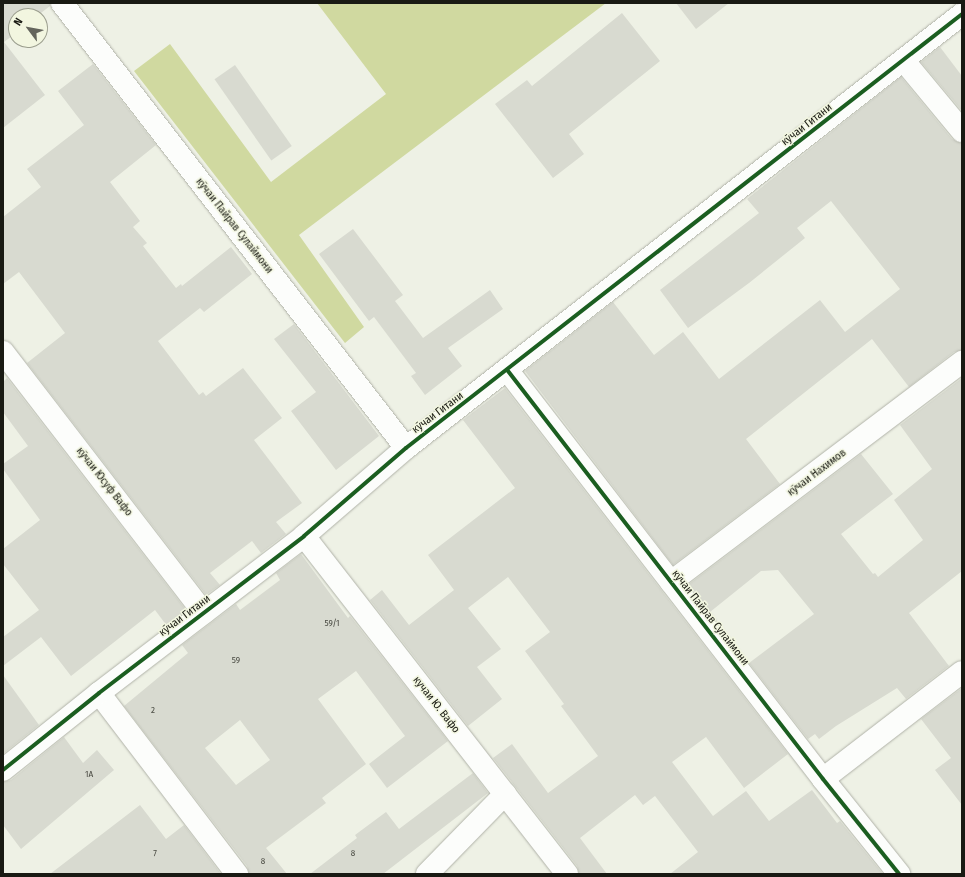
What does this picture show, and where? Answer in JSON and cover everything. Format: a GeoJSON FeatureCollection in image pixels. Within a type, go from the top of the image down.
{"type":"FeatureCollection","features":[{"type":"Feature","properties":{"kind":"street","name":"кӯчаи Пайрав Сулаймони"},"geometry":{"type":"LineString","coordinates":[[62,3],[406,448]]}},
{"type":"Feature","properties":{"kind":"street","name":"кӯчаи Гитани"},"geometry":{"type":"LineString","coordinates":[[3,770],[99,693],[304,536],[406,448],[508,371],[962,14]]}},
{"type":"Feature","properties":{"kind":"street"},"geometry":{"type":"LineString","coordinates":[[904,61],[962,131]]}},
{"type":"Feature","properties":{"kind":"street","name":"кӯчаи Юсуф Вафо"},"geometry":{"type":"LineString","coordinates":[[3,352],[204,613]]}},
{"type":"Feature","properties":{"kind":"street","name":"кӯчаи Нахимов"},"geometry":{"type":"LineString","coordinates":[[671,582],[962,362]]}},
{"type":"Feature","properties":{"kind":"street","name":"кӯчаи Пайрав Сулаймони"},"geometry":{"type":"LineString","coordinates":[[508,371],[823,779],[899,874]]}},
{"type":"Feature","properties":{"kind":"street","name":"кучаи Ю. Вафо"},"geometry":{"type":"LineString","coordinates":[[304,536],[567,874]]}},
{"type":"Feature","properties":{"kind":"street"},"geometry":{"type":"LineString","coordinates":[[823,779],[962,672]]}},
{"type":"Feature","properties":{"kind":"street"},"geometry":{"type":"LineString","coordinates":[[99,693],[236,874]]}},
{"type":"Feature","properties":{"kind":"street"},"geometry":{"type":"LineString","coordinates":[[427,874],[505,794]]}},
{"type":"Feature","properties":{"kind":"green space"},"geometry":{"type":"Polygon","coordinates":[[[317,3],[606,3],[299,235],[364,327],[345,343],[134,71],[170,44],[271,182],[386,94],[317,3]]]}},
{"type":"Feature","properties":{"kind":"building"},"geometry":{"type":"Polygon","coordinates":[[[3,3],[50,3],[50,6],[47,8],[8,8],[8,39],[4,42],[45,95],[3,128],[3,3]]]}},
{"type":"Feature","properties":{"kind":"building"},"geometry":{"type":"Polygon","coordinates":[[[676,3],[729,3],[696,29],[676,3]]]}},
{"type":"Feature","properties":{"kind":"building"},"geometry":{"type":"Polygon","coordinates":[[[622,13],[660,61],[569,134],[584,154],[553,178],[495,104],[527,80],[532,86],[622,13]]]}},
{"type":"Feature","properties":{"kind":"building"},"geometry":{"type":"Polygon","coordinates":[[[940,47],[962,76],[962,111],[921,62],[940,47]]]}},
{"type":"Feature","properties":{"kind":"building"},"geometry":{"type":"Polygon","coordinates":[[[93,64],[156,145],[110,182],[140,221],[133,227],[147,243],[143,246],[176,288],[181,284],[182,286],[231,247],[252,274],[204,312],[200,308],[158,341],[199,395],[203,392],[206,396],[243,368],[282,418],[254,440],[302,503],[276,522],[286,534],[261,553],[252,541],[210,573],[220,585],[206,595],[27,363],[65,333],[19,272],[3,284],[3,217],[41,187],[27,169],[84,125],[58,91],[93,64]]]}},
{"type":"Feature","properties":{"kind":"building"},"geometry":{"type":"Polygon","coordinates":[[[235,65],[292,146],[271,160],[215,79],[235,65]]]}},
{"type":"Feature","properties":{"kind":"building"},"geometry":{"type":"Polygon","coordinates":[[[901,77],[952,139],[962,143],[962,350],[954,352],[909,387],[872,339],[746,439],[780,484],[673,565],[525,371],[613,302],[654,355],[683,332],[719,379],[820,300],[845,332],[900,289],[831,201],[797,228],[805,238],[749,283],[688,328],[660,290],[759,213],[747,199],[901,77]]]}},
{"type":"Feature","properties":{"kind":"building"},"geometry":{"type":"Polygon","coordinates":[[[353,229],[403,295],[395,301],[423,338],[490,290],[503,309],[448,348],[462,366],[425,395],[411,376],[416,373],[374,317],[369,321],[319,254],[353,229]]]}},
{"type":"Feature","properties":{"kind":"building"},"geometry":{"type":"Polygon","coordinates":[[[294,324],[379,436],[336,470],[291,411],[316,392],[274,339],[294,324]]]}},
{"type":"Feature","properties":{"kind":"building"},"geometry":{"type":"Polygon","coordinates":[[[7,378],[186,610],[167,626],[155,610],[71,676],[41,637],[3,666],[3,637],[39,610],[3,564],[3,549],[40,520],[3,469],[3,464],[28,446],[3,412],[3,382],[7,378]]]}},
{"type":"Feature","properties":{"kind":"building"},"geometry":{"type":"Polygon","coordinates":[[[962,378],[962,571],[909,613],[949,666],[906,699],[897,688],[836,726],[819,739],[815,734],[808,739],[749,663],[814,614],[778,570],[761,571],[710,612],[689,584],[861,454],[893,494],[841,534],[873,574],[875,573],[878,577],[923,540],[894,500],[932,469],[900,425],[962,378]]]}},
{"type":"Feature","properties":{"kind":"building"},"geometry":{"type":"Polygon","coordinates":[[[505,388],[788,754],[744,788],[706,737],[672,762],[713,816],[746,791],[769,821],[812,790],[837,823],[840,821],[883,874],[670,874],[698,852],[655,796],[643,805],[635,795],[580,838],[607,874],[579,874],[577,866],[493,758],[512,744],[548,793],[598,756],[561,706],[564,704],[525,651],[550,632],[508,577],[468,608],[501,649],[477,667],[502,699],[468,726],[370,600],[382,590],[409,625],[454,590],[428,555],[515,488],[463,420],[505,388]]]}},
{"type":"Feature","properties":{"kind":"building"},"geometry":{"type":"Polygon","coordinates":[[[301,554],[348,618],[350,616],[448,741],[387,788],[369,764],[405,736],[356,671],[318,699],[366,764],[322,798],[326,803],[266,848],[287,874],[249,874],[247,866],[124,706],[188,653],[182,645],[236,604],[240,610],[280,580],[276,573],[301,554]],[[240,720],[205,748],[236,785],[270,760],[240,720]]]}},
{"type":"Feature","properties":{"kind":"building"},"geometry":{"type":"Polygon","coordinates":[[[3,675],[39,725],[3,754],[3,675]]]}},
{"type":"Feature","properties":{"kind":"building"},"geometry":{"type":"Polygon","coordinates":[[[962,688],[962,805],[935,770],[951,758],[921,719],[962,688]]]}},
{"type":"Feature","properties":{"kind":"building"},"geometry":{"type":"Polygon","coordinates":[[[64,737],[83,763],[97,750],[114,770],[21,849],[3,825],[3,782],[11,780],[64,737]]]}},
{"type":"Feature","properties":{"kind":"building"},"geometry":{"type":"Polygon","coordinates":[[[473,773],[488,793],[383,874],[310,874],[357,838],[355,835],[386,812],[399,829],[473,773]]]}},
{"type":"Feature","properties":{"kind":"building"},"geometry":{"type":"Polygon","coordinates":[[[140,805],[166,839],[184,825],[221,874],[50,874],[140,805]]]}},
{"type":"Feature","properties":{"kind":"cycle path"},"geometry":{"type":"LineString","coordinates":[[3,770],[99,693],[304,536],[406,448],[962,14]]}},
{"type":"Feature","properties":{"kind":"cycle path"},"geometry":{"type":"LineString","coordinates":[[508,371],[823,779],[899,874]]}}]}
